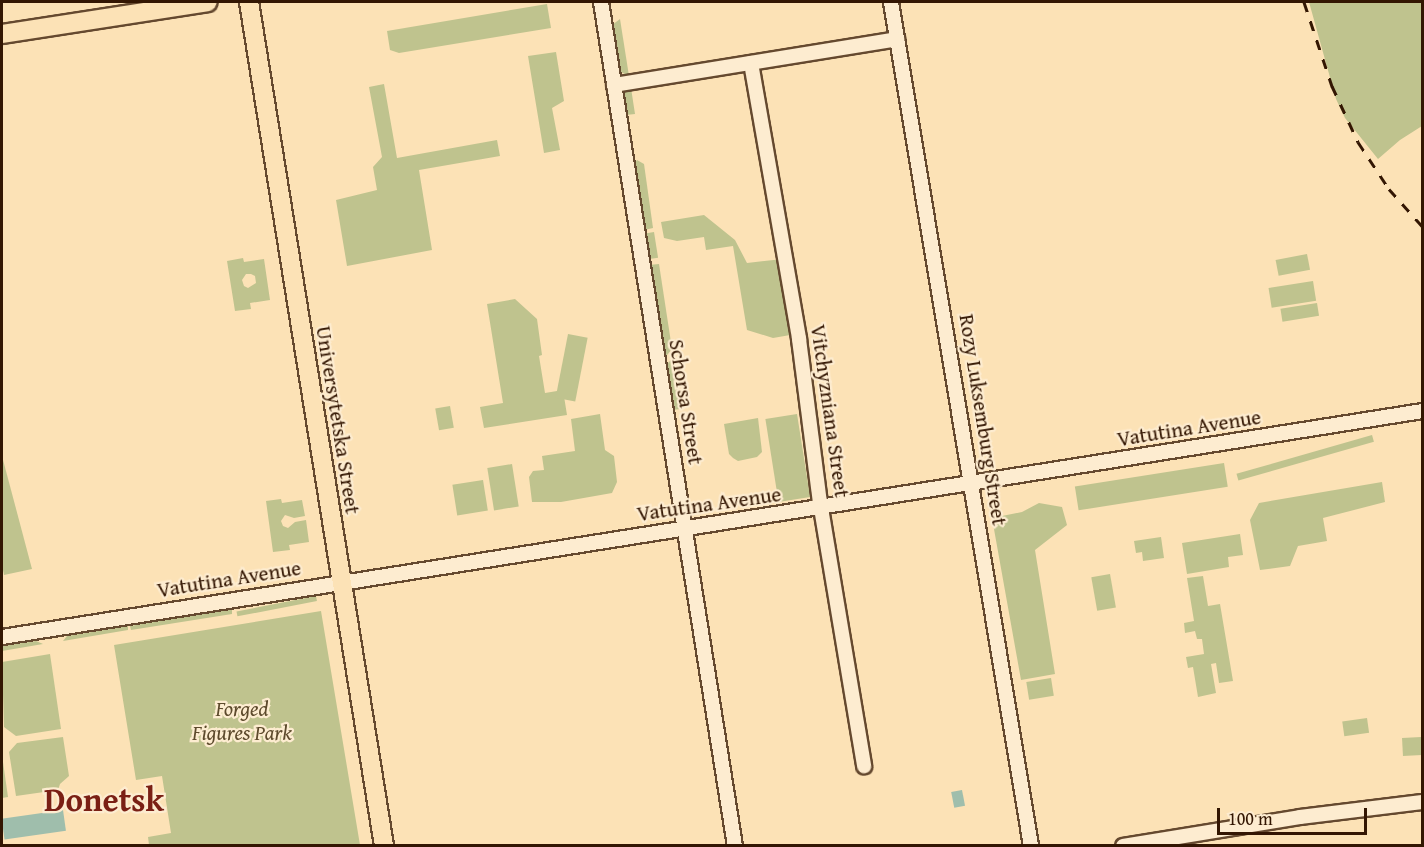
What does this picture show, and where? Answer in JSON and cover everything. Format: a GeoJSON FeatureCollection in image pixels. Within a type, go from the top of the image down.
{"type":"FeatureCollection","features":[{"type":"Feature","properties":{"kind":"main road"},"geometry":{"type":"LineString","coordinates":[[2,34],[208,2]]}},
{"type":"Feature","properties":{"kind":"main road","name":"Universytetska Street"},"geometry":{"type":"LineString","coordinates":[[249,2],[384,846]]}},
{"type":"Feature","properties":{"kind":"street","name":"Schorsa Street"},"geometry":{"type":"LineString","coordinates":[[601,2],[735,846]]}},
{"type":"Feature","properties":{"kind":"street","name":"Rozy Luksemburg Street"},"geometry":{"type":"LineString","coordinates":[[891,2],[973,484],[1031,846]]}},
{"type":"Feature","properties":{"kind":"street"},"geometry":{"type":"LineString","coordinates":[[614,85],[897,39]]}},
{"type":"Feature","properties":{"kind":"street","name":"Vitchyzniana Street"},"geometry":{"type":"LineString","coordinates":[[752,63],[799,339],[822,508],[864,766]]}},
{"type":"Feature","properties":{"kind":"street","name":"Vatutina Avenue"},"geometry":{"type":"LineString","coordinates":[[2,637],[1422,411]]}},
{"type":"Feature","properties":{"kind":"street"},"geometry":{"type":"LineString","coordinates":[[1123,846],[1300,817],[1422,802]]}},
{"type":"Feature","properties":{"kind":"green space"},"geometry":{"type":"Polygon","coordinates":[[[1309,2],[1422,2],[1422,126],[1400,140],[1378,159],[1345,118],[1336,99],[1309,2]]]}},
{"type":"Feature","properties":{"kind":"green space"},"geometry":{"type":"Polygon","coordinates":[[[547,4],[551,28],[399,53],[390,50],[387,31],[547,4]]]}},
{"type":"Feature","properties":{"kind":"green space"},"geometry":{"type":"Polygon","coordinates":[[[620,19],[629,76],[619,71],[612,25],[620,19]]]}},
{"type":"Feature","properties":{"kind":"green space"},"geometry":{"type":"Polygon","coordinates":[[[556,52],[564,101],[552,108],[560,150],[544,153],[528,56],[556,52]]]}},
{"type":"Feature","properties":{"kind":"green space"},"geometry":{"type":"Polygon","coordinates":[[[384,84],[397,158],[497,140],[500,156],[419,170],[432,250],[347,266],[336,200],[377,190],[373,167],[382,157],[369,87],[384,84]]]}},
{"type":"Feature","properties":{"kind":"green space"},"geometry":{"type":"Polygon","coordinates":[[[631,88],[635,114],[626,115],[622,94],[631,88]]]}},
{"type":"Feature","properties":{"kind":"green space"},"geometry":{"type":"Polygon","coordinates":[[[637,160],[644,164],[653,228],[644,230],[633,166],[637,160]]]}},
{"type":"Feature","properties":{"kind":"green space"},"geometry":{"type":"Polygon","coordinates":[[[704,215],[735,240],[747,263],[783,259],[796,334],[773,338],[747,330],[733,246],[706,250],[704,237],[677,241],[664,238],[661,222],[704,215]]]}},
{"type":"Feature","properties":{"kind":"green space"},"geometry":{"type":"Polygon","coordinates":[[[654,232],[658,258],[649,259],[645,233],[654,232]]]}},
{"type":"Feature","properties":{"kind":"green space"},"geometry":{"type":"Polygon","coordinates":[[[1307,254],[1310,270],[1279,276],[1276,260],[1307,254]]]}},
{"type":"Feature","properties":{"kind":"green space"},"geometry":{"type":"Polygon","coordinates":[[[243,258],[244,262],[264,259],[270,300],[250,303],[251,309],[235,311],[227,261],[243,258]],[[246,274],[242,280],[244,286],[248,288],[256,283],[255,276],[246,274]]]}},
{"type":"Feature","properties":{"kind":"green space"},"geometry":{"type":"Polygon","coordinates":[[[659,264],[672,349],[663,360],[649,265],[659,264]]]}},
{"type":"Feature","properties":{"kind":"green space"},"geometry":{"type":"Polygon","coordinates":[[[1313,281],[1316,301],[1272,308],[1269,288],[1313,281]]]}},
{"type":"Feature","properties":{"kind":"green space"},"geometry":{"type":"Polygon","coordinates":[[[515,299],[537,319],[542,355],[539,356],[545,393],[563,390],[567,415],[484,428],[480,407],[503,403],[487,304],[515,299]]]}},
{"type":"Feature","properties":{"kind":"green space"},"geometry":{"type":"Polygon","coordinates":[[[1317,303],[1319,316],[1282,322],[1280,309],[1317,303]]]}},
{"type":"Feature","properties":{"kind":"green space"},"geometry":{"type":"Polygon","coordinates":[[[568,334],[588,338],[575,402],[556,398],[568,334]]]}},
{"type":"Feature","properties":{"kind":"green space"},"geometry":{"type":"Polygon","coordinates":[[[673,357],[681,409],[672,410],[665,367],[673,357]]]}},
{"type":"Feature","properties":{"kind":"green space"},"geometry":{"type":"Polygon","coordinates":[[[450,406],[454,428],[439,430],[435,409],[450,406]]]}},
{"type":"Feature","properties":{"kind":"green space"},"geometry":{"type":"Polygon","coordinates":[[[600,414],[605,450],[614,456],[617,482],[612,493],[561,502],[532,502],[529,477],[533,471],[544,470],[542,456],[575,451],[571,419],[600,414]]]}},
{"type":"Feature","properties":{"kind":"green space"},"geometry":{"type":"Polygon","coordinates":[[[797,414],[810,497],[779,502],[765,419],[797,414]]]}},
{"type":"Feature","properties":{"kind":"green space"},"geometry":{"type":"Polygon","coordinates":[[[758,418],[762,452],[757,457],[738,461],[729,454],[724,424],[758,418]]]}},
{"type":"Feature","properties":{"kind":"green space"},"geometry":{"type":"Polygon","coordinates":[[[1372,435],[1374,442],[1238,481],[1236,474],[1372,435]]]}},
{"type":"Feature","properties":{"kind":"green space"},"geometry":{"type":"Polygon","coordinates":[[[2,456],[32,569],[4,575],[2,565],[2,456]]]}},
{"type":"Feature","properties":{"kind":"green space"},"geometry":{"type":"Polygon","coordinates":[[[1224,463],[1228,487],[1079,510],[1075,487],[1224,463]]]}},
{"type":"Feature","properties":{"kind":"green space"},"geometry":{"type":"Polygon","coordinates":[[[512,464],[519,506],[494,510],[487,468],[512,464]]]}},
{"type":"Feature","properties":{"kind":"green space"},"geometry":{"type":"Polygon","coordinates":[[[483,480],[488,511],[457,515],[452,485],[483,480]]]}},
{"type":"Feature","properties":{"kind":"green space"},"geometry":{"type":"Polygon","coordinates":[[[1382,482],[1385,502],[1323,518],[1327,541],[1298,546],[1290,566],[1260,570],[1250,520],[1259,503],[1382,482]]]}},
{"type":"Feature","properties":{"kind":"green space"},"geometry":{"type":"Polygon","coordinates":[[[281,499],[282,503],[302,500],[305,516],[294,518],[285,515],[281,521],[283,526],[288,528],[295,522],[306,520],[309,542],[289,545],[290,550],[273,552],[266,501],[281,499]]]}},
{"type":"Feature","properties":{"kind":"green space"},"geometry":{"type":"Polygon","coordinates":[[[1039,503],[1062,507],[1067,525],[1035,550],[1055,674],[1021,680],[992,518],[1022,512],[1039,503]]]}},
{"type":"Feature","properties":{"kind":"green space"},"geometry":{"type":"Polygon","coordinates":[[[1240,534],[1243,555],[1228,557],[1229,567],[1187,574],[1182,543],[1240,534]]]}},
{"type":"Feature","properties":{"kind":"green space"},"geometry":{"type":"Polygon","coordinates":[[[1161,537],[1164,558],[1143,561],[1142,552],[1136,553],[1134,541],[1161,537]]]}},
{"type":"Feature","properties":{"kind":"green space"},"geometry":{"type":"Polygon","coordinates":[[[1110,574],[1116,607],[1097,611],[1091,577],[1110,574]]]}},
{"type":"Feature","properties":{"kind":"green space"},"geometry":{"type":"Polygon","coordinates":[[[1203,576],[1208,606],[1220,604],[1233,681],[1219,683],[1216,663],[1211,664],[1216,693],[1198,697],[1193,667],[1188,668],[1186,657],[1204,654],[1202,639],[1197,639],[1195,631],[1185,633],[1184,623],[1194,621],[1187,578],[1203,576]]]}},
{"type":"Feature","properties":{"kind":"green space"},"geometry":{"type":"Polygon","coordinates":[[[316,596],[317,601],[237,616],[236,611],[316,596]]]}},
{"type":"Feature","properties":{"kind":"green space"},"geometry":{"type":"Polygon","coordinates":[[[232,609],[232,614],[131,630],[130,626],[232,609]]]}},
{"type":"Feature","properties":{"kind":"green space","name":"Forged Figures Park"},"geometry":{"type":"Polygon","coordinates":[[[321,611],[360,845],[149,845],[148,837],[171,833],[162,776],[136,780],[114,645],[321,611]]]}},
{"type":"Feature","properties":{"kind":"green space"},"geometry":{"type":"Polygon","coordinates":[[[128,626],[128,630],[63,641],[67,636],[128,626]]]}},
{"type":"Feature","properties":{"kind":"green space"},"geometry":{"type":"Polygon","coordinates":[[[36,641],[43,644],[2,651],[2,646],[36,641]]]}},
{"type":"Feature","properties":{"kind":"green space"},"geometry":{"type":"Polygon","coordinates":[[[50,654],[61,729],[16,736],[4,727],[2,662],[50,654]]]}},
{"type":"Feature","properties":{"kind":"green space"},"geometry":{"type":"Polygon","coordinates":[[[1051,678],[1054,696],[1029,700],[1026,682],[1051,678]]]}},
{"type":"Feature","properties":{"kind":"green space"},"geometry":{"type":"Polygon","coordinates":[[[1367,718],[1369,733],[1344,736],[1342,721],[1367,718]]]}},
{"type":"Feature","properties":{"kind":"green space"},"geometry":{"type":"Polygon","coordinates":[[[63,737],[69,776],[60,784],[58,790],[16,796],[9,752],[17,743],[63,737]]]}},
{"type":"Feature","properties":{"kind":"green space"},"geometry":{"type":"Polygon","coordinates":[[[1421,737],[1422,755],[1403,756],[1402,738],[1421,737]]]}},
{"type":"Feature","properties":{"kind":"green space"},"geometry":{"type":"Polygon","coordinates":[[[2,755],[8,797],[2,798],[2,755]]]}},
{"type":"Feature","properties":{"kind":"shaded area"},"geometry":{"type":"Polygon","coordinates":[[[962,790],[965,806],[954,808],[951,792],[962,790]]]}},
{"type":"Feature","properties":{"kind":"shaded area"},"geometry":{"type":"Polygon","coordinates":[[[63,810],[66,831],[5,839],[2,819],[63,810]]]}},
{"type":"Feature","properties":{"kind":"railway"},"geometry":{"type":"LineString","coordinates":[[1304,2],[1332,86],[1358,142],[1389,189],[1422,226]]}},
{"type":"Feature","properties":{"kind":"district","name":"Donetsk"},"geometry":{"type":"Point","coordinates":[104,800]}}]}
